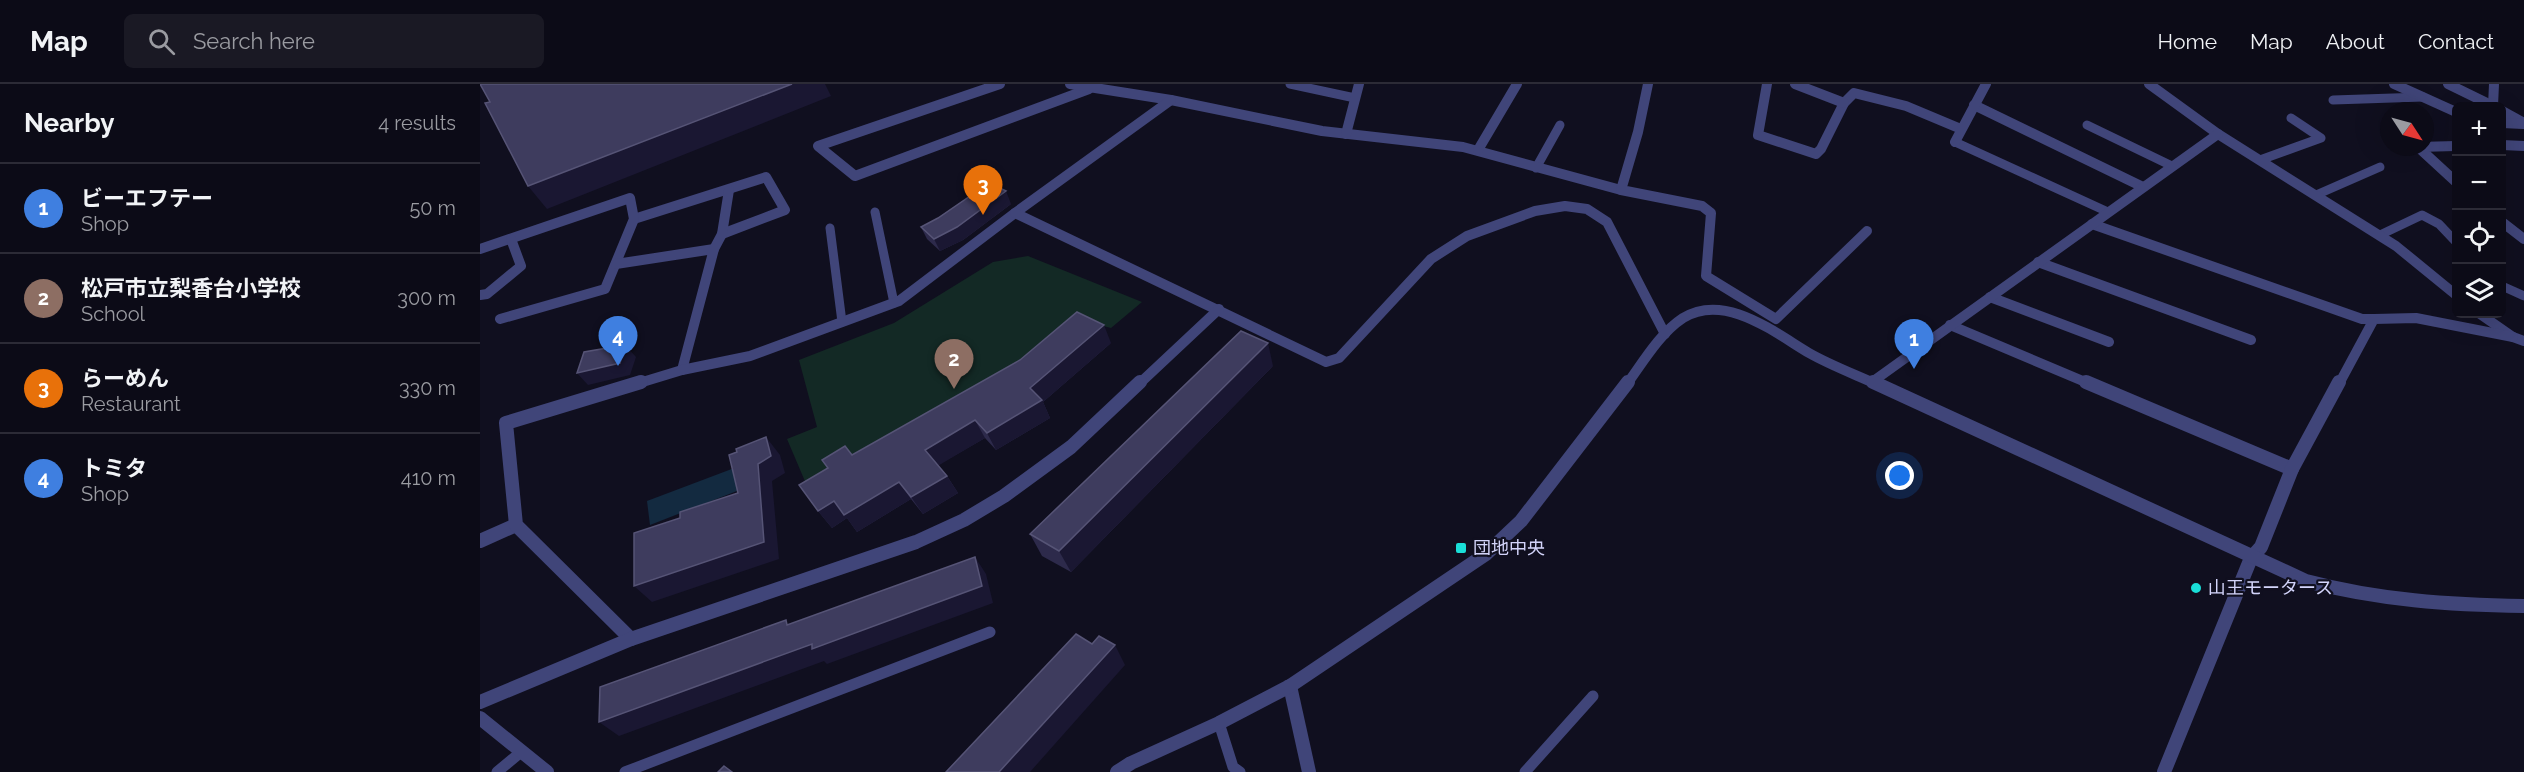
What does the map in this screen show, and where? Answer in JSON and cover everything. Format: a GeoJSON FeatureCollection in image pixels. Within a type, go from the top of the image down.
{"type":"FeatureCollection","features":[{"type":"Feature","properties":{"kind":"street"},"geometry":{"type":"LineString","coordinates":[[1000,84],[818,146],[855,176],[1090,88]]}},
{"type":"Feature","properties":{"kind":"street"},"geometry":{"type":"LineString","coordinates":[[1070,84],[1171,100],[1346,134],[1478,150],[1621,190],[1702,206],[1711,213],[1706,276],[1811,354],[2306,581],[2361,595],[2431,604],[2524,606]]}},
{"type":"Feature","properties":{"kind":"street"},"geometry":{"type":"LineString","coordinates":[[1346,134],[1359,84]]}},
{"type":"Feature","properties":{"kind":"street"},"geometry":{"type":"LineString","coordinates":[[1478,150],[1517,84]]}},
{"type":"Feature","properties":{"kind":"street"},"geometry":{"type":"LineString","coordinates":[[1621,190],[1638,132],[1648,84]]}},
{"type":"Feature","properties":{"kind":"street"},"geometry":{"type":"LineString","coordinates":[[1767,84],[1758,135],[1816,154],[1821,149],[1844,104],[1854,93],[1906,106],[1961,129]]}},
{"type":"Feature","properties":{"kind":"street"},"geometry":{"type":"LineString","coordinates":[[1795,84],[1844,104]]}},
{"type":"Feature","properties":{"kind":"street"},"geometry":{"type":"LineString","coordinates":[[1955,142],[1986,84]]}},
{"type":"Feature","properties":{"kind":"street"},"geometry":{"type":"LineString","coordinates":[[2149,84],[2218,134],[2414,258],[2452,291]]}},
{"type":"Feature","properties":{"kind":"street"},"geometry":{"type":"LineString","coordinates":[[2394,84],[2452,110]]}},
{"type":"Feature","properties":{"kind":"street"},"geometry":{"type":"LineString","coordinates":[[2448,84],[2485,102]]}},
{"type":"Feature","properties":{"kind":"street"},"geometry":{"type":"LineString","coordinates":[[2493,102],[2494,84]]}},
{"type":"Feature","properties":{"kind":"street"},"geometry":{"type":"LineString","coordinates":[[631,639],[516,525],[506,423],[682,370],[750,356],[894,303],[1171,100]]}},
{"type":"Feature","properties":{"kind":"street"},"geometry":{"type":"LineString","coordinates":[[1974,105],[2143,188]]}},
{"type":"Feature","properties":{"kind":"street"},"geometry":{"type":"LineString","coordinates":[[2506,113],[2524,123]]}},
{"type":"Feature","properties":{"kind":"street"},"geometry":{"type":"LineString","coordinates":[[2506,123],[2524,123]]}},
{"type":"Feature","properties":{"kind":"street"},"geometry":{"type":"LineString","coordinates":[[1872,382],[2218,134]]}},
{"type":"Feature","properties":{"kind":"street"},"geometry":{"type":"LineString","coordinates":[[2506,145],[2524,146]]}},
{"type":"Feature","properties":{"kind":"street"},"geometry":{"type":"LineString","coordinates":[[2452,146],[2418,147],[2452,178]]}},
{"type":"Feature","properties":{"kind":"street"},"geometry":{"type":"LineString","coordinates":[[634,219],[766,177],[785,210],[722,234]]}},
{"type":"Feature","properties":{"kind":"street"},"geometry":{"type":"LineString","coordinates":[[682,370],[714,249],[722,234],[729,190]]}},
{"type":"Feature","properties":{"kind":"street"},"geometry":{"type":"LineString","coordinates":[[480,249],[630,198],[634,219],[605,290],[500,319]]}},
{"type":"Feature","properties":{"kind":"street"},"geometry":{"type":"LineString","coordinates":[[1015,213],[1326,362],[1339,358],[1431,259],[1467,236],[1535,211],[1565,206],[1587,209],[1607,222],[1665,334]]}},
{"type":"Feature","properties":{"kind":"street"},"geometry":{"type":"LineString","coordinates":[[2092,224],[2362,319],[2416,318],[2519,339]]}},
{"type":"Feature","properties":{"kind":"street"},"geometry":{"type":"LineString","coordinates":[[2506,225],[2524,239]]}},
{"type":"Feature","properties":{"kind":"street"},"geometry":{"type":"LineString","coordinates":[[1771,324],[1867,231]]}},
{"type":"Feature","properties":{"kind":"street"},"geometry":{"type":"LineString","coordinates":[[480,295],[487,294],[521,266],[511,239]]}},
{"type":"Feature","properties":{"kind":"street"},"geometry":{"type":"LineString","coordinates":[[616,264],[714,249]]}},
{"type":"Feature","properties":{"kind":"street"},"geometry":{"type":"LineString","coordinates":[[2038,262],[2252,340]]}},
{"type":"Feature","properties":{"kind":"street"},"geometry":{"type":"LineString","coordinates":[[1990,297],[2109,342]]}},
{"type":"Feature","properties":{"kind":"street"},"geometry":{"type":"LineString","coordinates":[[480,702],[631,639],[916,542],[964,520],[1004,496],[1071,447],[1219,309]]}},
{"type":"Feature","properties":{"kind":"street"},"geometry":{"type":"LineString","coordinates":[[1117,772],[1131,763],[1219,723],[1290,686],[1503,540],[1665,334],[1686,316],[1710,310],[1736,313],[1771,324]]}},
{"type":"Feature","properties":{"kind":"street"},"geometry":{"type":"LineString","coordinates":[[2486,318],[2519,339]]}},
{"type":"Feature","properties":{"kind":"street"},"geometry":{"type":"LineString","coordinates":[[2164,772],[2252,558],[2261,547],[2292,469],[2374,319]]}},
{"type":"Feature","properties":{"kind":"street"},"geometry":{"type":"LineString","coordinates":[[1950,325],[2292,469]]}},
{"type":"Feature","properties":{"kind":"street"},"geometry":{"type":"LineString","coordinates":[[480,541],[516,525]]}},
{"type":"Feature","properties":{"kind":"street"},"geometry":{"type":"LineString","coordinates":[[1290,686],[1309,772]]}},
{"type":"Feature","properties":{"kind":"street"},"geometry":{"type":"LineString","coordinates":[[480,718],[547,772]]}},
{"type":"Feature","properties":{"kind":"lane"},"geometry":{"type":"LineString","coordinates":[[1290,84],[1355,98]]}},
{"type":"Feature","properties":{"kind":"lane"},"geometry":{"type":"LineString","coordinates":[[2333,100],[2423,97]]}},
{"type":"Feature","properties":{"kind":"lane"},"geometry":{"type":"LineString","coordinates":[[2260,160],[2321,138],[2290,117]]}},
{"type":"Feature","properties":{"kind":"lane"},"geometry":{"type":"LineString","coordinates":[[1536,168],[1560,125]]}},
{"type":"Feature","properties":{"kind":"lane"},"geometry":{"type":"LineString","coordinates":[[2087,125],[2172,166]]}},
{"type":"Feature","properties":{"kind":"lane"},"geometry":{"type":"LineString","coordinates":[[1955,142],[2108,212]]}},
{"type":"Feature","properties":{"kind":"lane"},"geometry":{"type":"LineString","coordinates":[[2316,195],[2380,166]]}},
{"type":"Feature","properties":{"kind":"lane"},"geometry":{"type":"LineString","coordinates":[[875,212],[894,303]]}},
{"type":"Feature","properties":{"kind":"lane"},"geometry":{"type":"LineString","coordinates":[[2380,235],[2422,215],[2439,224],[2452,237]]}},
{"type":"Feature","properties":{"kind":"lane"},"geometry":{"type":"LineString","coordinates":[[830,228],[842,322]]}},
{"type":"Feature","properties":{"kind":"lane"},"geometry":{"type":"LineString","coordinates":[[2506,288],[2524,296]]}},
{"type":"Feature","properties":{"kind":"lane"},"geometry":{"type":"LineString","coordinates":[[625,772],[990,632]]}},
{"type":"Feature","properties":{"kind":"lane"},"geometry":{"type":"LineString","coordinates":[[1525,772],[1593,696]]}},
{"type":"Feature","properties":{"kind":"lane"},"geometry":{"type":"LineString","coordinates":[[1219,723],[1233,767],[1240,772]]}},
{"type":"Feature","properties":{"kind":"lane"},"geometry":{"type":"LineString","coordinates":[[497,772],[521,752]]}},
{"type":"Feature","properties":{"kind":"green space"},"geometry":{"type":"Polygon","coordinates":[[[1028,256],[1142,302],[1111,328],[1080,320],[1007,379],[807,486],[787,439],[817,427],[799,360],[894,323],[993,262],[1028,256]]]}},
{"type":"Feature","properties":{"kind":"water"},"geometry":{"type":"Polygon","coordinates":[[[737,467],[742,489],[650,525],[647,501],[737,467]]]}},
{"type":"Feature","properties":{"kind":"building"},"geometry":{"type":"Polygon","coordinates":[[[480,84],[792,84],[528,186],[485,103],[490,102],[480,84]]]}},
{"type":"Feature","properties":{"kind":"building"},"geometry":{"type":"Polygon","coordinates":[[[989,183],[1006,191],[957,227],[934,239],[921,227],[938,218],[989,183]]]}},
{"type":"Feature","properties":{"kind":"building"},"geometry":{"type":"Polygon","coordinates":[[[1077,312],[1104,325],[1030,388],[1042,400],[987,433],[975,420],[925,450],[947,476],[911,497],[899,482],[844,515],[834,501],[818,511],[799,485],[828,468],[822,460],[845,446],[852,455],[1020,360],[1077,312]]]}},
{"type":"Feature","properties":{"kind":"building"},"geometry":{"type":"Polygon","coordinates":[[[1241,331],[1268,343],[1059,551],[1030,534],[1241,331]]]}},
{"type":"Feature","properties":{"kind":"building"},"geometry":{"type":"Polygon","coordinates":[[[625,345],[620,363],[577,373],[584,352],[625,345]]]}},
{"type":"Feature","properties":{"kind":"building"},"geometry":{"type":"Polygon","coordinates":[[[766,437],[771,456],[758,464],[764,542],[634,586],[634,533],[680,518],[680,512],[738,493],[729,455],[737,452],[736,449],[766,437]]]}},
{"type":"Feature","properties":{"kind":"building"},"geometry":{"type":"Polygon","coordinates":[[[975,557],[982,586],[812,649],[812,644],[599,722],[600,687],[786,620],[787,625],[975,557]]]}},
{"type":"Feature","properties":{"kind":"building"},"geometry":{"type":"Polygon","coordinates":[[[1076,634],[1092,644],[1099,636],[1115,645],[999,772],[946,772],[1076,634]]]}},
{"type":"Feature","properties":{"kind":"building"},"geometry":{"type":"Polygon","coordinates":[[[724,766],[732,772],[718,772],[724,766]]]}},
{"type":"Feature","properties":{"kind":"place","name":"らーめん"},"geometry":{"type":"Point","coordinates":[983,215]}},
{"type":"Feature","properties":{"kind":"place","name":"トミタ"},"geometry":{"type":"Point","coordinates":[618,366]}},
{"type":"Feature","properties":{"kind":"place","name":"ビーエフテー"},"geometry":{"type":"Point","coordinates":[1914,369]}},
{"type":"Feature","properties":{"kind":"place","name":"松戸市立梨香台小学校"},"geometry":{"type":"Point","coordinates":[954,389]}},
{"type":"Feature","properties":{"kind":"place","name":"団地中央"},"geometry":{"type":"Point","coordinates":[1461,548]}},
{"type":"Feature","properties":{"kind":"place","name":"山王モータース"},"geometry":{"type":"Point","coordinates":[2196,588]}}]}
